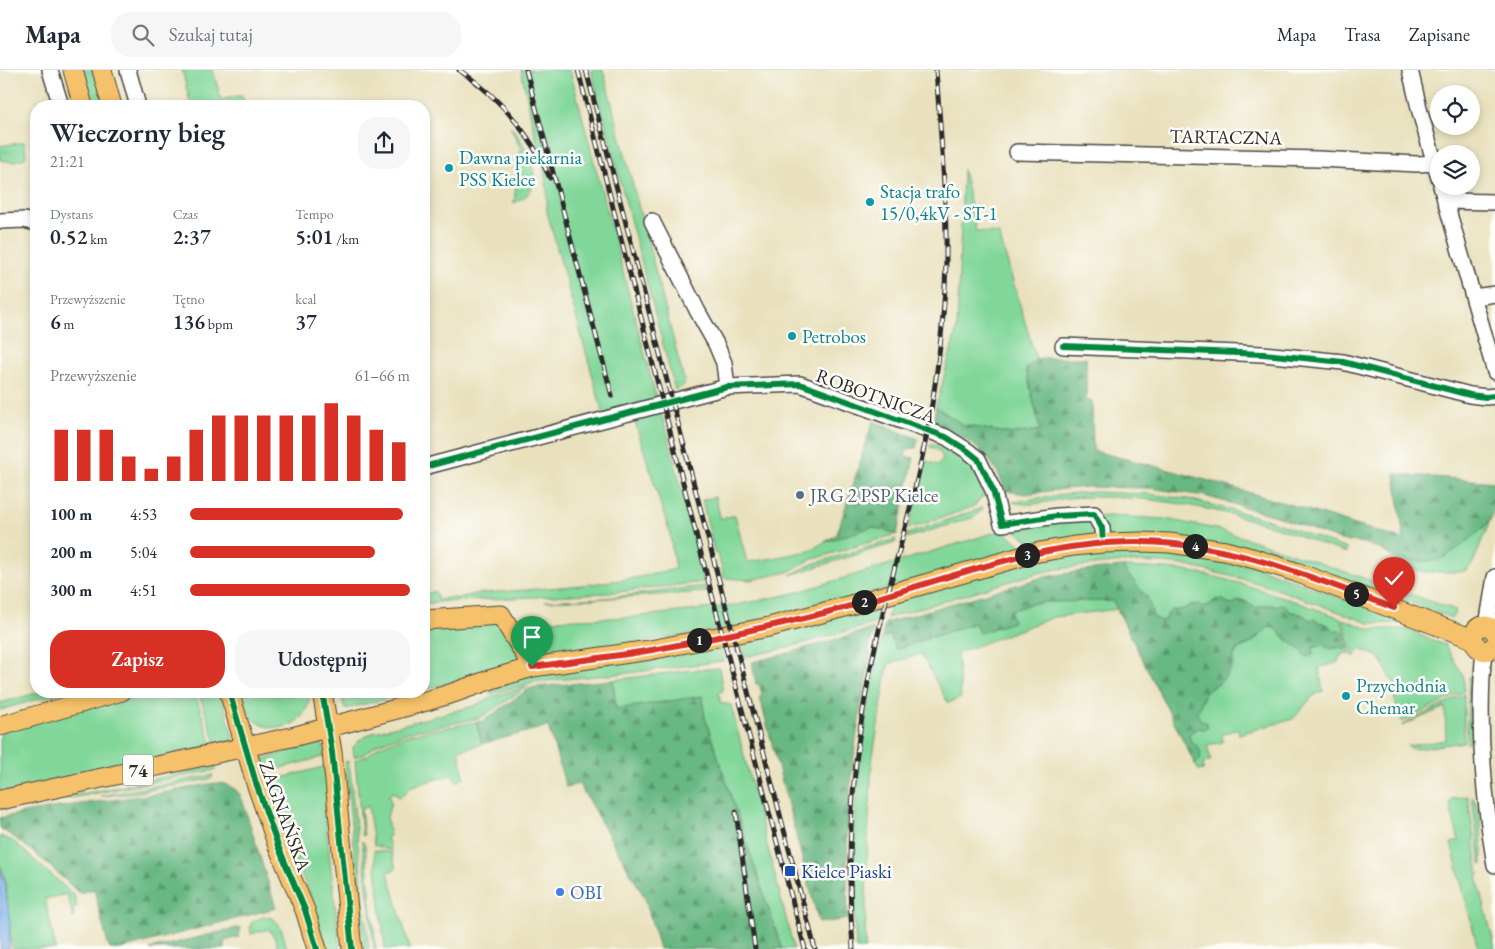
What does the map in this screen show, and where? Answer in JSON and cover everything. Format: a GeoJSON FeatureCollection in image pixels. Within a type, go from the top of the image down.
{"type":"FeatureCollection","features":[{"type":"Feature","properties":{"kind":"main road"},"geometry":{"type":"LineString","coordinates":[[73,70],[81,100]]}},
{"type":"Feature","properties":{"kind":"main road"},"geometry":{"type":"LineString","coordinates":[[102,70],[110,100]]}},
{"type":"Feature","properties":{"kind":"main road","name":"74"},"geometry":{"type":"LineString","coordinates":[[0,800],[296,736],[430,700],[532,667],[650,650],[769,626],[844,608],[1034,553],[1074,546],[1103,543],[1170,543],[1225,551],[1255,558],[1336,586],[1488,645]]}},
{"type":"Feature","properties":{"kind":"main road"},"geometry":{"type":"LineString","coordinates":[[430,620],[500,615],[532,667]]}},
{"type":"Feature","properties":{"kind":"main road"},"geometry":{"type":"LineString","coordinates":[[1488,645],[1474,633],[1482,626],[1491,629]]}},
{"type":"Feature","properties":{"kind":"main road"},"geometry":{"type":"LineString","coordinates":[[0,726],[98,698]]}},
{"type":"Feature","properties":{"kind":"main road","name":"ZAGNAŃSKA"},"geometry":{"type":"LineString","coordinates":[[231,698],[256,783],[278,846],[305,910],[316,949]]}},
{"type":"Feature","properties":{"kind":"main road"},"geometry":{"type":"LineString","coordinates":[[323,698],[329,727],[352,949]]}},
{"type":"Feature","properties":{"kind":"street"},"geometry":{"type":"LineString","coordinates":[[128,70],[136,100]]}},
{"type":"Feature","properties":{"kind":"street"},"geometry":{"type":"LineString","coordinates":[[1410,70],[1430,146]]}},
{"type":"Feature","properties":{"kind":"street"},"geometry":{"type":"LineString","coordinates":[[52,74],[59,100]]}},
{"type":"Feature","properties":{"kind":"street","name":"TARTACZNA"},"geometry":{"type":"LineString","coordinates":[[1017,152],[1430,163]]}},
{"type":"Feature","properties":{"kind":"street"},"geometry":{"type":"LineString","coordinates":[[1444,195],[1495,372]]}},
{"type":"Feature","properties":{"kind":"street"},"geometry":{"type":"LineString","coordinates":[[1455,195],[1495,202]]}},
{"type":"Feature","properties":{"kind":"street"},"geometry":{"type":"LineString","coordinates":[[0,221],[30,222]]}},
{"type":"Feature","properties":{"kind":"street"},"geometry":{"type":"LineString","coordinates":[[652,221],[716,344],[724,363],[726,387]]}},
{"type":"Feature","properties":{"kind":"street"},"geometry":{"type":"LineString","coordinates":[[1474,297],[1495,294]]}},
{"type":"Feature","properties":{"kind":"street"},"geometry":{"type":"LineString","coordinates":[[1063,346],[1263,354],[1343,362],[1478,397],[1495,396]]}},
{"type":"Feature","properties":{"kind":"street","name":"ROBOTNICZA"},"geometry":{"type":"LineString","coordinates":[[430,465],[726,387],[800,384],[946,437],[968,450],[978,459],[993,490],[1002,524],[1057,516],[1094,514],[1102,528],[1103,543]]}},
{"type":"Feature","properties":{"kind":"street"},"geometry":{"type":"LineString","coordinates":[[1491,629],[1495,577]]}},
{"type":"Feature","properties":{"kind":"street"},"geometry":{"type":"LineString","coordinates":[[1488,645],[1480,707],[1488,747],[1485,798],[1495,866]]}},
{"type":"Feature","properties":{"kind":"green space"},"geometry":{"type":"Polygon","coordinates":[[[79,70],[95,70],[104,100],[87,100],[79,70]]]}},
{"type":"Feature","properties":{"kind":"green space"},"geometry":{"type":"Polygon","coordinates":[[[182,70],[213,70],[221,100],[190,100],[182,70]]]}},
{"type":"Feature","properties":{"kind":"green space"},"geometry":{"type":"Polygon","coordinates":[[[521,70],[570,70],[657,401],[604,413],[602,410],[547,212],[547,190],[542,157],[535,135],[521,70]]]}},
{"type":"Feature","properties":{"kind":"green space"},"geometry":{"type":"Polygon","coordinates":[[[591,70],[603,70],[685,384],[675,390],[591,70]]]}},
{"type":"Feature","properties":{"kind":"green space"},"geometry":{"type":"Polygon","coordinates":[[[242,95],[243,100],[221,100],[242,95]]]}},
{"type":"Feature","properties":{"kind":"green space"},"geometry":{"type":"Polygon","coordinates":[[[510,126],[528,153],[534,177],[532,188],[523,198],[514,203],[517,177],[515,168],[521,149],[510,126]]]}},
{"type":"Feature","properties":{"kind":"green space"},"geometry":{"type":"Polygon","coordinates":[[[24,142],[25,158],[13,162],[0,160],[0,146],[24,142]]]}},
{"type":"Feature","properties":{"kind":"green space"},"geometry":{"type":"Polygon","coordinates":[[[963,169],[976,231],[999,234],[1036,359],[1026,369],[1040,430],[1012,434],[963,425],[936,407],[957,328],[963,169]]]}},
{"type":"Feature","properties":{"kind":"green space"},"geometry":{"type":"Polygon","coordinates":[[[1086,358],[1086,401],[1092,401],[1093,451],[1210,481],[1404,540],[1395,474],[1495,482],[1494,504],[1491,517],[1475,535],[1444,557],[1432,561],[1415,561],[1364,543],[1337,539],[1279,517],[1205,496],[1149,488],[1088,487],[1026,494],[1006,491],[994,466],[978,448],[958,435],[933,424],[936,407],[963,425],[1012,434],[1040,430],[1026,369],[1036,359],[1086,358]]]}},
{"type":"Feature","properties":{"kind":"green space"},"geometry":{"type":"Polygon","coordinates":[[[660,411],[666,428],[704,582],[608,593],[430,603],[430,593],[435,591],[438,600],[454,597],[455,599],[474,594],[601,583],[675,569],[670,534],[635,418],[660,411]]]}},
{"type":"Feature","properties":{"kind":"green space"},"geometry":{"type":"Polygon","coordinates":[[[873,421],[918,439],[916,448],[909,449],[904,456],[914,458],[897,534],[872,527],[825,542],[837,534],[873,421]]]}},
{"type":"Feature","properties":{"kind":"green space"},"geometry":{"type":"Polygon","coordinates":[[[931,443],[957,457],[972,469],[981,486],[983,496],[970,508],[908,529],[927,461],[938,465],[942,459],[941,454],[937,450],[930,447],[931,443]]]}},
{"type":"Feature","properties":{"kind":"green space"},"geometry":{"type":"Polygon","coordinates":[[[1093,492],[1148,494],[1188,499],[1266,519],[1347,549],[1346,553],[1284,530],[1253,521],[1169,502],[1126,498],[1082,497],[1033,504],[1013,502],[1093,492]]]}},
{"type":"Feature","properties":{"kind":"green space"},"geometry":{"type":"Polygon","coordinates":[[[715,497],[721,519],[735,515],[747,562],[808,551],[825,542],[872,527],[897,534],[810,560],[788,572],[751,580],[724,578],[718,553],[715,554],[702,500],[715,497]]]}},
{"type":"Feature","properties":{"kind":"green space"},"geometry":{"type":"Polygon","coordinates":[[[982,508],[972,518],[906,538],[907,534],[982,508]]]}},
{"type":"Feature","properties":{"kind":"green space"},"geometry":{"type":"Polygon","coordinates":[[[1111,516],[1166,519],[1216,529],[1456,610],[1452,618],[1350,580],[1254,552],[1034,544],[1011,528],[1079,517],[1111,516]]]}},
{"type":"Feature","properties":{"kind":"green space"},"geometry":{"type":"Polygon","coordinates":[[[1491,518],[1473,563],[1467,570],[1461,572],[1422,572],[1404,565],[1380,549],[1412,561],[1467,540],[1485,527],[1491,518]]]}},
{"type":"Feature","properties":{"kind":"green space"},"geometry":{"type":"Polygon","coordinates":[[[1003,530],[1026,549],[773,621],[518,662],[430,688],[430,626],[633,617],[731,606],[791,594],[1003,530]]]}},
{"type":"Feature","properties":{"kind":"green space"},"geometry":{"type":"Polygon","coordinates":[[[896,539],[895,543],[790,575],[812,564],[896,539]]]}},
{"type":"Feature","properties":{"kind":"green space"},"geometry":{"type":"Polygon","coordinates":[[[1181,551],[1255,566],[1446,637],[1443,638],[1405,624],[1369,623],[1251,581],[1183,565],[1164,563],[1123,562],[1058,569],[1034,574],[887,618],[891,601],[1016,565],[1078,552],[1181,551]]]}},
{"type":"Feature","properties":{"kind":"green space"},"geometry":{"type":"Polygon","coordinates":[[[1122,567],[1179,570],[1241,584],[1341,618],[1346,635],[1341,631],[1335,631],[1327,624],[1310,620],[1303,615],[1289,611],[1286,606],[1266,605],[1256,608],[1239,600],[1232,605],[1223,600],[1205,606],[1192,604],[1163,621],[1153,617],[1148,599],[1122,567]]]}},
{"type":"Feature","properties":{"kind":"green space"},"geometry":{"type":"Polygon","coordinates":[[[1122,567],[1148,599],[1153,617],[1163,621],[1171,610],[1180,610],[1199,604],[1202,608],[1217,599],[1232,605],[1242,600],[1256,608],[1282,604],[1289,611],[1303,615],[1310,620],[1315,619],[1320,623],[1327,624],[1335,631],[1341,631],[1346,635],[1349,647],[1346,649],[1341,647],[1331,649],[1323,645],[1313,647],[1313,654],[1308,657],[1275,628],[1269,627],[1251,643],[1235,652],[1227,675],[1206,692],[1202,700],[1197,714],[1201,720],[1207,723],[1208,727],[1204,729],[1197,728],[1189,734],[1191,740],[1198,746],[1201,753],[1200,760],[1195,764],[1113,601],[1044,602],[1031,604],[1010,611],[1013,622],[979,633],[975,623],[896,649],[890,635],[882,638],[885,623],[1044,577],[1122,567]]]}},
{"type":"Feature","properties":{"kind":"green space"},"geometry":{"type":"Polygon","coordinates":[[[705,586],[706,592],[610,598],[545,601],[606,598],[705,586]]]}},
{"type":"Feature","properties":{"kind":"green space"},"geometry":{"type":"Polygon","coordinates":[[[1113,601],[1118,609],[1054,617],[957,653],[961,698],[948,703],[921,654],[888,664],[872,762],[867,855],[865,949],[856,949],[853,852],[857,775],[877,651],[879,650],[882,638],[890,635],[896,649],[975,622],[1012,622],[1009,611],[1031,604],[1044,602],[1113,601]]]}},
{"type":"Feature","properties":{"kind":"green space"},"geometry":{"type":"Polygon","coordinates":[[[880,605],[876,623],[790,647],[745,657],[740,640],[880,605]]]}},
{"type":"Feature","properties":{"kind":"green space"},"geometry":{"type":"Polygon","coordinates":[[[1343,619],[1369,629],[1405,629],[1445,645],[1464,677],[1464,691],[1402,722],[1394,697],[1399,695],[1384,664],[1378,656],[1361,650],[1354,657],[1343,619]]]}},
{"type":"Feature","properties":{"kind":"green space"},"geometry":{"type":"Polygon","coordinates":[[[1269,627],[1288,638],[1304,655],[1313,654],[1313,648],[1323,645],[1331,649],[1341,647],[1345,649],[1349,647],[1351,655],[1345,653],[1340,656],[1338,662],[1319,668],[1323,691],[1313,696],[1293,719],[1239,734],[1238,729],[1222,734],[1223,742],[1207,745],[1211,760],[1204,763],[1203,770],[1199,771],[1195,764],[1199,761],[1189,734],[1197,728],[1204,729],[1197,714],[1205,693],[1219,684],[1233,666],[1233,658],[1238,649],[1250,644],[1269,627]]]}},
{"type":"Feature","properties":{"kind":"green space"},"geometry":{"type":"Polygon","coordinates":[[[874,628],[868,653],[871,653],[857,730],[850,789],[847,850],[848,919],[819,923],[760,698],[762,694],[759,684],[756,684],[752,662],[874,628]]]}},
{"type":"Feature","properties":{"kind":"green space"},"geometry":{"type":"Polygon","coordinates":[[[720,644],[724,661],[534,682],[489,693],[498,687],[531,675],[720,644]]]}},
{"type":"Feature","properties":{"kind":"green space"},"geometry":{"type":"Polygon","coordinates":[[[719,668],[723,691],[719,692],[721,703],[731,705],[794,949],[782,949],[705,718],[702,697],[616,709],[613,680],[719,668]]]}},
{"type":"Feature","properties":{"kind":"green space"},"geometry":{"type":"Polygon","coordinates":[[[1469,677],[1473,677],[1472,737],[1471,741],[1467,744],[1467,723],[1469,677]]]}},
{"type":"Feature","properties":{"kind":"green space"},"geometry":{"type":"Polygon","coordinates":[[[613,680],[616,709],[702,696],[705,718],[782,949],[659,949],[645,898],[579,784],[566,787],[548,726],[482,744],[476,722],[483,721],[529,689],[613,680]]]}},
{"type":"Feature","properties":{"kind":"green space"},"geometry":{"type":"Polygon","coordinates":[[[529,686],[480,718],[409,732],[378,744],[364,754],[354,757],[353,747],[361,739],[374,732],[474,706],[497,695],[529,686]]]}},
{"type":"Feature","properties":{"kind":"green space"},"geometry":{"type":"Polygon","coordinates":[[[1464,694],[1464,742],[1417,749],[1407,746],[1446,740],[1445,707],[1402,725],[1464,694]]]}},
{"type":"Feature","properties":{"kind":"green space"},"geometry":{"type":"Polygon","coordinates":[[[30,695],[30,698],[42,698],[0,710],[0,703],[30,695]]]}},
{"type":"Feature","properties":{"kind":"green space"},"geometry":{"type":"Polygon","coordinates":[[[121,698],[196,698],[213,748],[0,795],[0,732],[121,698]]]}},
{"type":"Feature","properties":{"kind":"green space"},"geometry":{"type":"Polygon","coordinates":[[[200,698],[222,698],[234,740],[217,746],[200,698]]]}},
{"type":"Feature","properties":{"kind":"green space"},"geometry":{"type":"Polygon","coordinates":[[[245,698],[308,698],[307,707],[300,718],[290,725],[277,728],[265,726],[254,719],[246,708],[245,698]]]}},
{"type":"Feature","properties":{"kind":"green space"},"geometry":{"type":"Polygon","coordinates":[[[342,698],[390,698],[345,709],[342,698]]]}},
{"type":"Feature","properties":{"kind":"green space"},"geometry":{"type":"Polygon","coordinates":[[[476,722],[482,744],[459,750],[464,777],[456,781],[451,775],[413,786],[399,797],[394,792],[389,795],[391,803],[387,817],[390,836],[387,837],[391,851],[374,845],[368,806],[361,809],[364,836],[362,835],[355,760],[367,756],[378,747],[411,734],[476,722]]]}},
{"type":"Feature","properties":{"kind":"green space"},"geometry":{"type":"Polygon","coordinates":[[[321,741],[326,756],[263,773],[260,760],[321,741]]]}},
{"type":"Feature","properties":{"kind":"green space"},"geometry":{"type":"Polygon","coordinates":[[[348,761],[369,949],[364,949],[345,762],[348,761]]]}},
{"type":"Feature","properties":{"kind":"green space"},"geometry":{"type":"Polygon","coordinates":[[[216,765],[215,770],[77,797],[0,809],[114,788],[216,765]]]}},
{"type":"Feature","properties":{"kind":"green space"},"geometry":{"type":"Polygon","coordinates":[[[327,766],[330,805],[324,806],[340,949],[326,949],[309,892],[278,822],[266,782],[327,766]]]}},
{"type":"Feature","properties":{"kind":"green space"},"geometry":{"type":"Polygon","coordinates":[[[213,775],[211,779],[128,794],[101,796],[213,775]]]}},
{"type":"Feature","properties":{"kind":"green space"},"geometry":{"type":"Polygon","coordinates":[[[214,783],[229,786],[241,796],[276,908],[120,949],[110,949],[108,945],[94,889],[79,893],[31,850],[0,828],[0,818],[17,814],[154,794],[214,783]]]}},
{"type":"Feature","properties":{"kind":"green space"},"geometry":{"type":"Polygon","coordinates":[[[1468,796],[1479,875],[1477,876],[1495,948],[1481,949],[1477,945],[1451,843],[1459,841],[1449,802],[1452,799],[1468,796]]]}},
{"type":"Feature","properties":{"kind":"green space"},"geometry":{"type":"Polygon","coordinates":[[[1472,797],[1476,802],[1480,819],[1482,865],[1481,865],[1472,797]]]}},
{"type":"Feature","properties":{"kind":"green space"},"geometry":{"type":"Polygon","coordinates":[[[0,836],[13,841],[74,895],[77,907],[73,908],[75,918],[73,918],[67,894],[45,899],[56,949],[12,949],[5,879],[0,864],[0,836]]]}},
{"type":"Feature","properties":{"kind":"green space"},"geometry":{"type":"Polygon","coordinates":[[[362,841],[365,845],[376,949],[374,949],[362,841]]]}},
{"type":"Feature","properties":{"kind":"green space"},"geometry":{"type":"Polygon","coordinates":[[[374,850],[392,853],[396,869],[388,872],[410,949],[385,949],[374,850]]]}},
{"type":"Feature","properties":{"kind":"green space"},"geometry":{"type":"Polygon","coordinates":[[[263,917],[274,919],[280,927],[287,949],[278,949],[276,940],[269,929],[251,934],[250,926],[252,922],[263,917]]]}},
{"type":"Feature","properties":{"kind":"green space"},"geometry":{"type":"Polygon","coordinates":[[[241,927],[239,937],[224,941],[225,949],[150,949],[241,927]]]}},
{"type":"Feature","properties":{"kind":"water"},"geometry":{"type":"Polygon","coordinates":[[[0,867],[5,883],[10,924],[9,949],[0,949],[0,867]]]}},
{"type":"Feature","properties":{"kind":"railway"},"geometry":{"type":"LineString","coordinates":[[459,70],[501,104],[533,146],[550,178]]}},
{"type":"Feature","properties":{"kind":"railway"},"geometry":{"type":"LineString","coordinates":[[526,70],[612,396]]}},
{"type":"Feature","properties":{"kind":"railway"},"geometry":{"type":"LineString","coordinates":[[578,70],[702,557],[805,949]]}},
{"type":"Feature","properties":{"kind":"railway"},"geometry":{"type":"LineString","coordinates":[[586,70],[815,949]]}},
{"type":"Feature","properties":{"kind":"railway"},"geometry":{"type":"LineString","coordinates":[[853,949],[850,874],[851,837],[856,762],[861,725],[874,652],[927,435],[943,320],[946,278],[945,214],[936,70]]}},
{"type":"Feature","properties":{"kind":"railway"},"geometry":{"type":"LineString","coordinates":[[736,812],[755,949]]}},
{"type":"Feature","properties":{"kind":"cycle path"},"geometry":{"type":"LineString","coordinates":[[1063,346],[1263,354],[1343,362],[1470,395],[1495,396]]}},
{"type":"Feature","properties":{"kind":"cycle path"},"geometry":{"type":"LineString","coordinates":[[430,465],[727,387],[800,384],[946,437],[968,451],[978,459],[993,490],[1002,524],[1057,516],[1094,514],[1102,528],[1103,543]]}},
{"type":"Feature","properties":{"kind":"cycle path"},"geometry":{"type":"LineString","coordinates":[[231,698],[256,783],[278,846],[305,910],[317,949]]}},
{"type":"Feature","properties":{"kind":"cycle path"},"geometry":{"type":"LineString","coordinates":[[323,698],[332,752],[352,949]]}},
{"type":"Feature","properties":{"kind":"place","name":"Dawna piekarnia PSS Kielce"},"geometry":{"type":"Point","coordinates":[449,168]}},
{"type":"Feature","properties":{"kind":"place","name":"Stacja trafo 15/0,4kV - ST-1"},"geometry":{"type":"Point","coordinates":[870,202]}},
{"type":"Feature","properties":{"kind":"place","name":"Petrobos"},"geometry":{"type":"Point","coordinates":[792,336]}},
{"type":"Feature","properties":{"kind":"place","name":"JRG 2 PSP Kielce"},"geometry":{"type":"Point","coordinates":[800,495]}},
{"type":"Feature","properties":{"kind":"place","name":"Przychodnia Chemar"},"geometry":{"type":"Point","coordinates":[1346,696]}},
{"type":"Feature","properties":{"kind":"place","name":"Kielce Piaski"},"geometry":{"type":"Point","coordinates":[790,871]}},
{"type":"Feature","properties":{"kind":"place","name":"OBI"},"geometry":{"type":"Point","coordinates":[560,892]}},
{"type":"Feature","properties":{"kind":"route"},"geometry":{"type":"LineString","coordinates":[[532,667],[650,650],[769,626],[844,608],[1034,553],[1103,543],[1170,543],[1225,551],[1255,558],[1394,608]]}}]}
